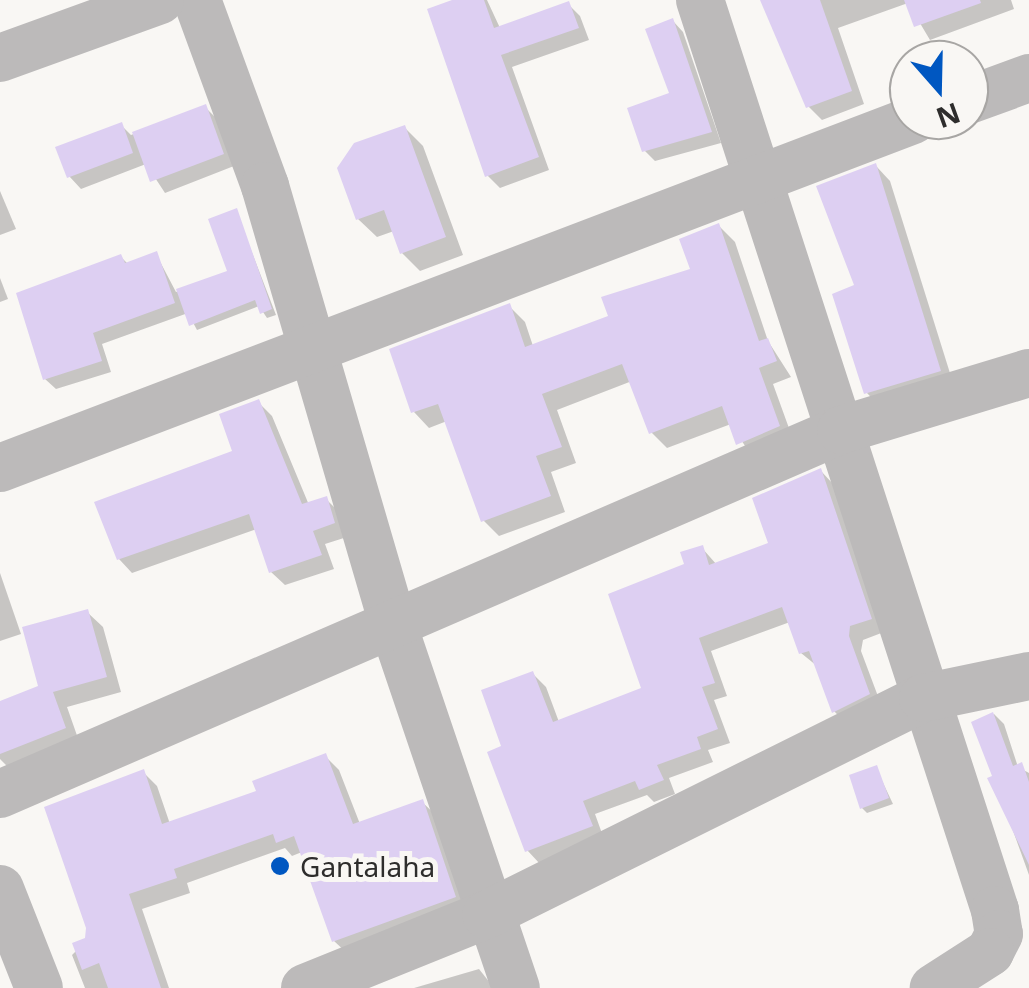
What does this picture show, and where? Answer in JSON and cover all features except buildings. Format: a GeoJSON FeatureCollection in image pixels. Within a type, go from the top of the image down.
{"type":"FeatureCollection","features":[{"type":"Feature","properties":{"kind":"street"},"geometry":{"type":"LineString","coordinates":[[0,58],[160,0]]}},
{"type":"Feature","properties":{"kind":"street"},"geometry":{"type":"LineString","coordinates":[[197,0],[318,350],[394,628],[486,915],[516,988]]}},
{"type":"Feature","properties":{"kind":"street"},"geometry":{"type":"LineString","coordinates":[[700,0],[841,430],[923,698],[1014,928],[990,952],[934,988]]}},
{"type":"Feature","properties":{"kind":"street"},"geometry":{"type":"LineString","coordinates":[[989,93],[1029,78]]}},
{"type":"Feature","properties":{"kind":"street"},"geometry":{"type":"LineString","coordinates":[[0,468],[318,350],[758,176],[889,129]]}},
{"type":"Feature","properties":{"kind":"street"},"geometry":{"type":"LineString","coordinates":[[0,794],[394,628],[841,430],[1029,373]]}},
{"type":"Feature","properties":{"kind":"street"},"geometry":{"type":"LineString","coordinates":[[305,988],[486,915],[923,698],[1029,676]]}},
{"type":"Feature","properties":{"kind":"street"},"geometry":{"type":"LineString","coordinates":[[0,890],[39,988]]}},
{"type":"Feature","properties":{"kind":"place","name":"Gantalaha"},"geometry":{"type":"Point","coordinates":[280,866]}}]}
